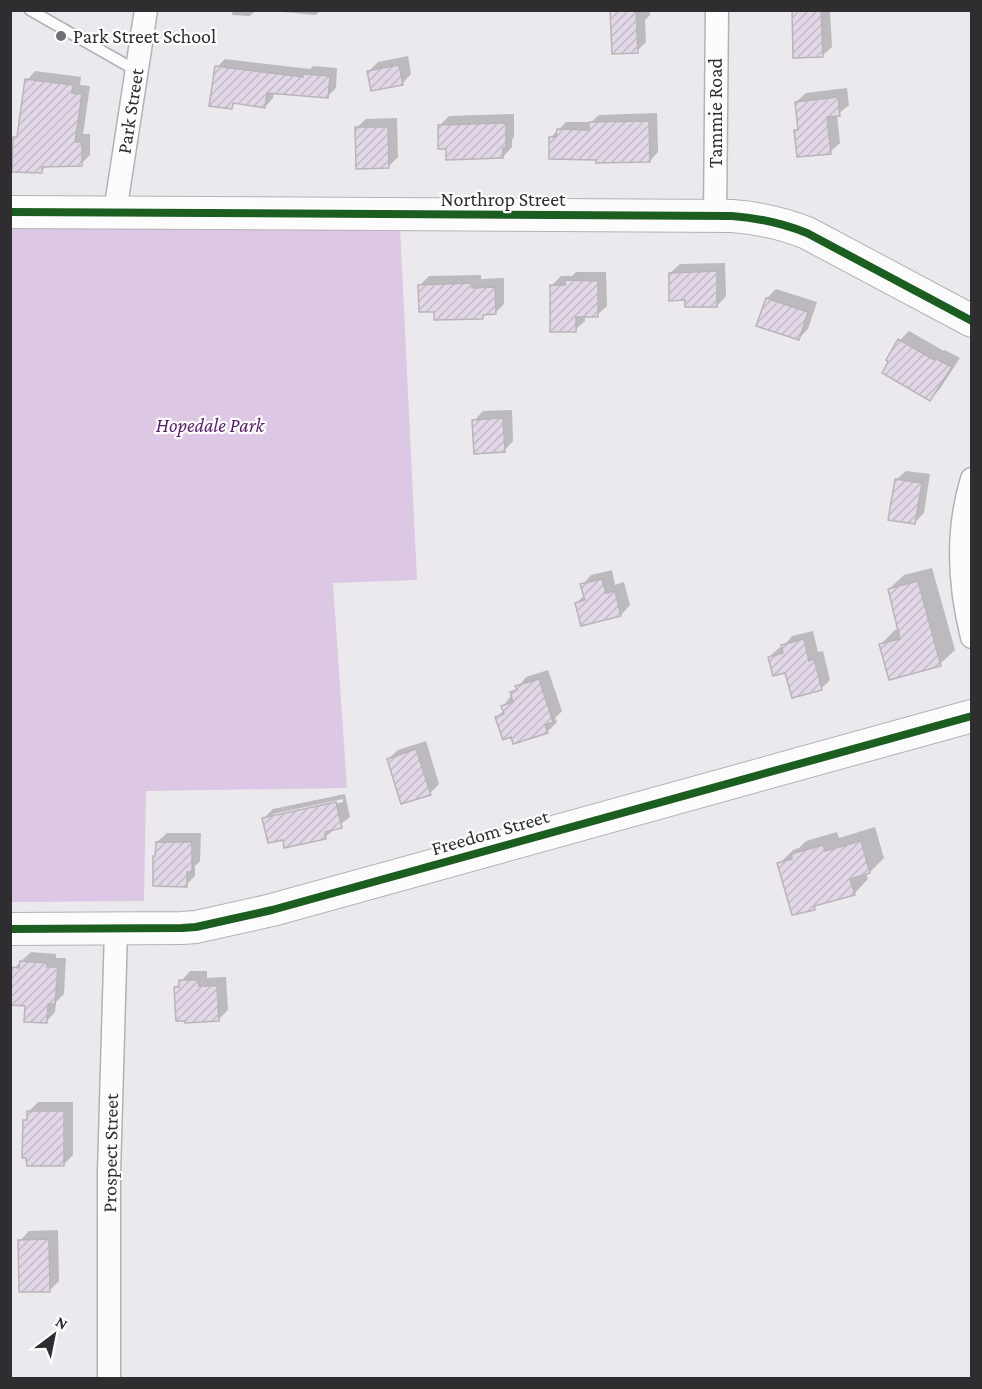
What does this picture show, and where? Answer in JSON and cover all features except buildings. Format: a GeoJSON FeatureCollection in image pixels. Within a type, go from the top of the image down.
{"type":"FeatureCollection","features":[{"type":"Feature","properties":{"kind":"street","name":"Park Street"},"geometry":{"type":"LineString","coordinates":[[115,212],[146,10]]}},
{"type":"Feature","properties":{"kind":"street","name":"Tammie Road"},"geometry":{"type":"LineString","coordinates":[[715,216],[717,10]]}},
{"type":"Feature","properties":{"kind":"street","name":"Northrop Street"},"geometry":{"type":"LineString","coordinates":[[10,212],[715,216],[760,219],[807,233],[972,321]]}},
{"type":"Feature","properties":{"kind":"street"},"geometry":{"type":"LineString","coordinates":[[972,479],[962,527],[961,557],[964,598],[972,637]]}},
{"type":"Feature","properties":{"kind":"street","name":"Freedom Street"},"geometry":{"type":"LineString","coordinates":[[10,929],[196,927],[272,910],[972,716]]}},
{"type":"Feature","properties":{"kind":"street","name":"Prospect Street"},"geometry":{"type":"LineString","coordinates":[[110,1378],[109,1173],[116,928]]}},
{"type":"Feature","properties":{"kind":"lane"},"geometry":{"type":"LineString","coordinates":[[30,10],[136,71]]}},
{"type":"Feature","properties":{"kind":"green space","name":"Hopedale Park"},"geometry":{"type":"Polygon","coordinates":[[[400,226],[417,580],[333,583],[347,788],[146,791],[144,901],[11,902],[10,227],[400,226]]]}},
{"type":"Feature","properties":{"kind":"cycle path"},"geometry":{"type":"LineString","coordinates":[[10,212],[742,217],[779,224],[807,233],[972,321]]}},
{"type":"Feature","properties":{"kind":"cycle path"},"geometry":{"type":"LineString","coordinates":[[10,929],[196,927],[272,910],[972,716]]}},
{"type":"Feature","properties":{"kind":"place","name":"Park Street School"},"geometry":{"type":"Point","coordinates":[61,36]}}]}
